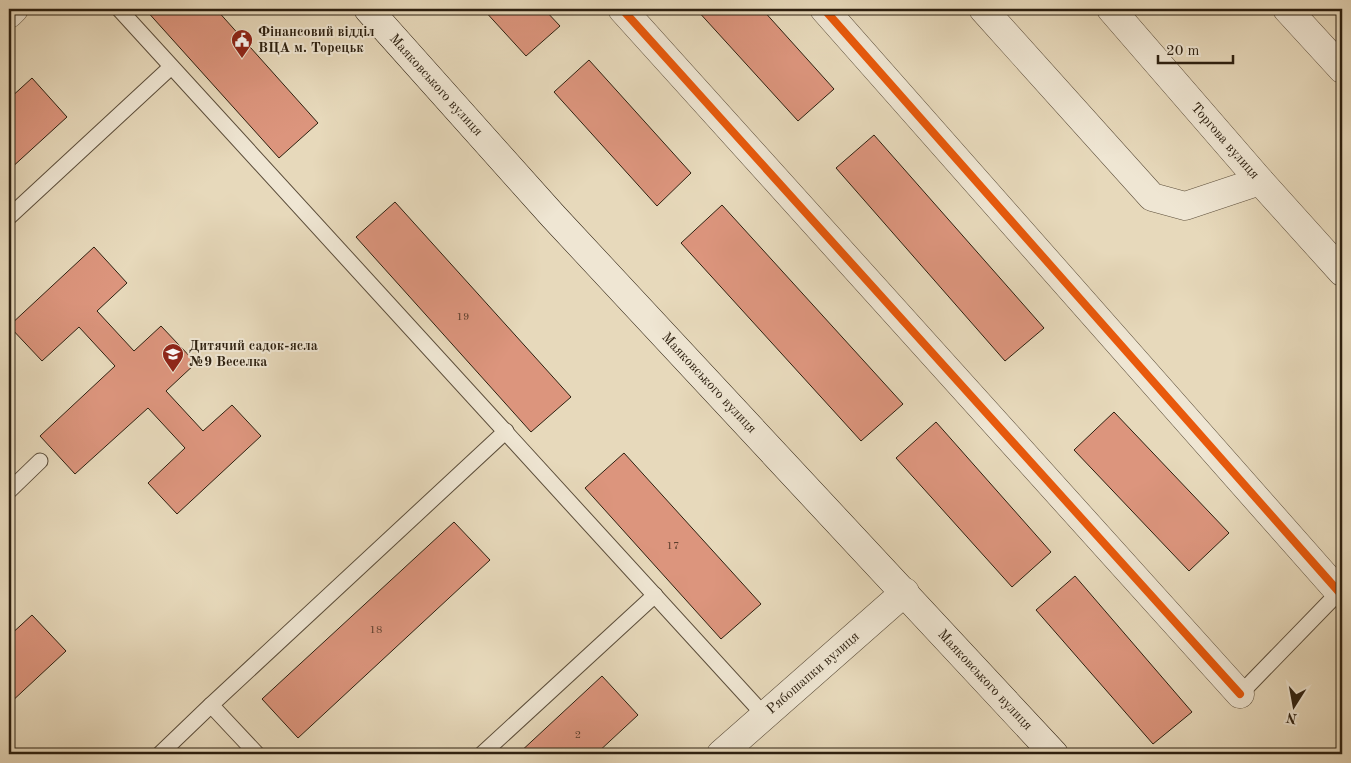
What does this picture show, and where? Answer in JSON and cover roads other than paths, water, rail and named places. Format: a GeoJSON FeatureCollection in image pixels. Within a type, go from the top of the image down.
{"type":"FeatureCollection","features":[{"type":"Feature","properties":{"kind":"street"},"geometry":{"type":"LineString","coordinates":[[9,14],[14,9]]}},
{"type":"Feature","properties":{"kind":"street","name":"Маяковського вулиця"},"geometry":{"type":"LineString","coordinates":[[368,9],[553,216],[1054,754]]}},
{"type":"Feature","properties":{"kind":"street"},"geometry":{"type":"LineString","coordinates":[[622,9],[1240,694]]}},
{"type":"Feature","properties":{"kind":"street"},"geometry":{"type":"LineString","coordinates":[[824,9],[1341,591]]}},
{"type":"Feature","properties":{"kind":"street"},"geometry":{"type":"LineString","coordinates":[[983,9],[1152,197],[1185,206],[1260,181]]}},
{"type":"Feature","properties":{"kind":"street","name":"Торгова вулиця"},"geometry":{"type":"LineString","coordinates":[[1111,9],[1260,181],[1342,272]]}},
{"type":"Feature","properties":{"kind":"street"},"geometry":{"type":"LineString","coordinates":[[1287,9],[1342,69]]}},
{"type":"Feature","properties":{"kind":"street","name":"Рябошапки вулиця"},"geometry":{"type":"LineString","coordinates":[[721,754],[905,592]]}},
{"type":"Feature","properties":{"kind":"lane"},"geometry":{"type":"LineString","coordinates":[[119,9],[765,716]]}},
{"type":"Feature","properties":{"kind":"lane"},"geometry":{"type":"LineString","coordinates":[[9,217],[171,67]]}},
{"type":"Feature","properties":{"kind":"lane"},"geometry":{"type":"LineString","coordinates":[[160,754],[506,431]]}},
{"type":"Feature","properties":{"kind":"lane"},"geometry":{"type":"LineString","coordinates":[[9,492],[40,461]]}},
{"type":"Feature","properties":{"kind":"lane"},"geometry":{"type":"LineString","coordinates":[[1240,694],[1341,591]]}},
{"type":"Feature","properties":{"kind":"lane"},"geometry":{"type":"LineString","coordinates":[[482,754],[655,595]]}},
{"type":"Feature","properties":{"kind":"lane"},"geometry":{"type":"LineString","coordinates":[[211,705],[257,754]]}},
{"type":"Feature","properties":{"kind":"place","name":"Фінансовий відділ ВЦА м. Торецьк"},"geometry":{"type":"Point","coordinates":[242,59]}},
{"type":"Feature","properties":{"kind":"place","name":"Дитячий садок-ясла №9 Веселка"},"geometry":{"type":"Point","coordinates":[173,373]}}]}
